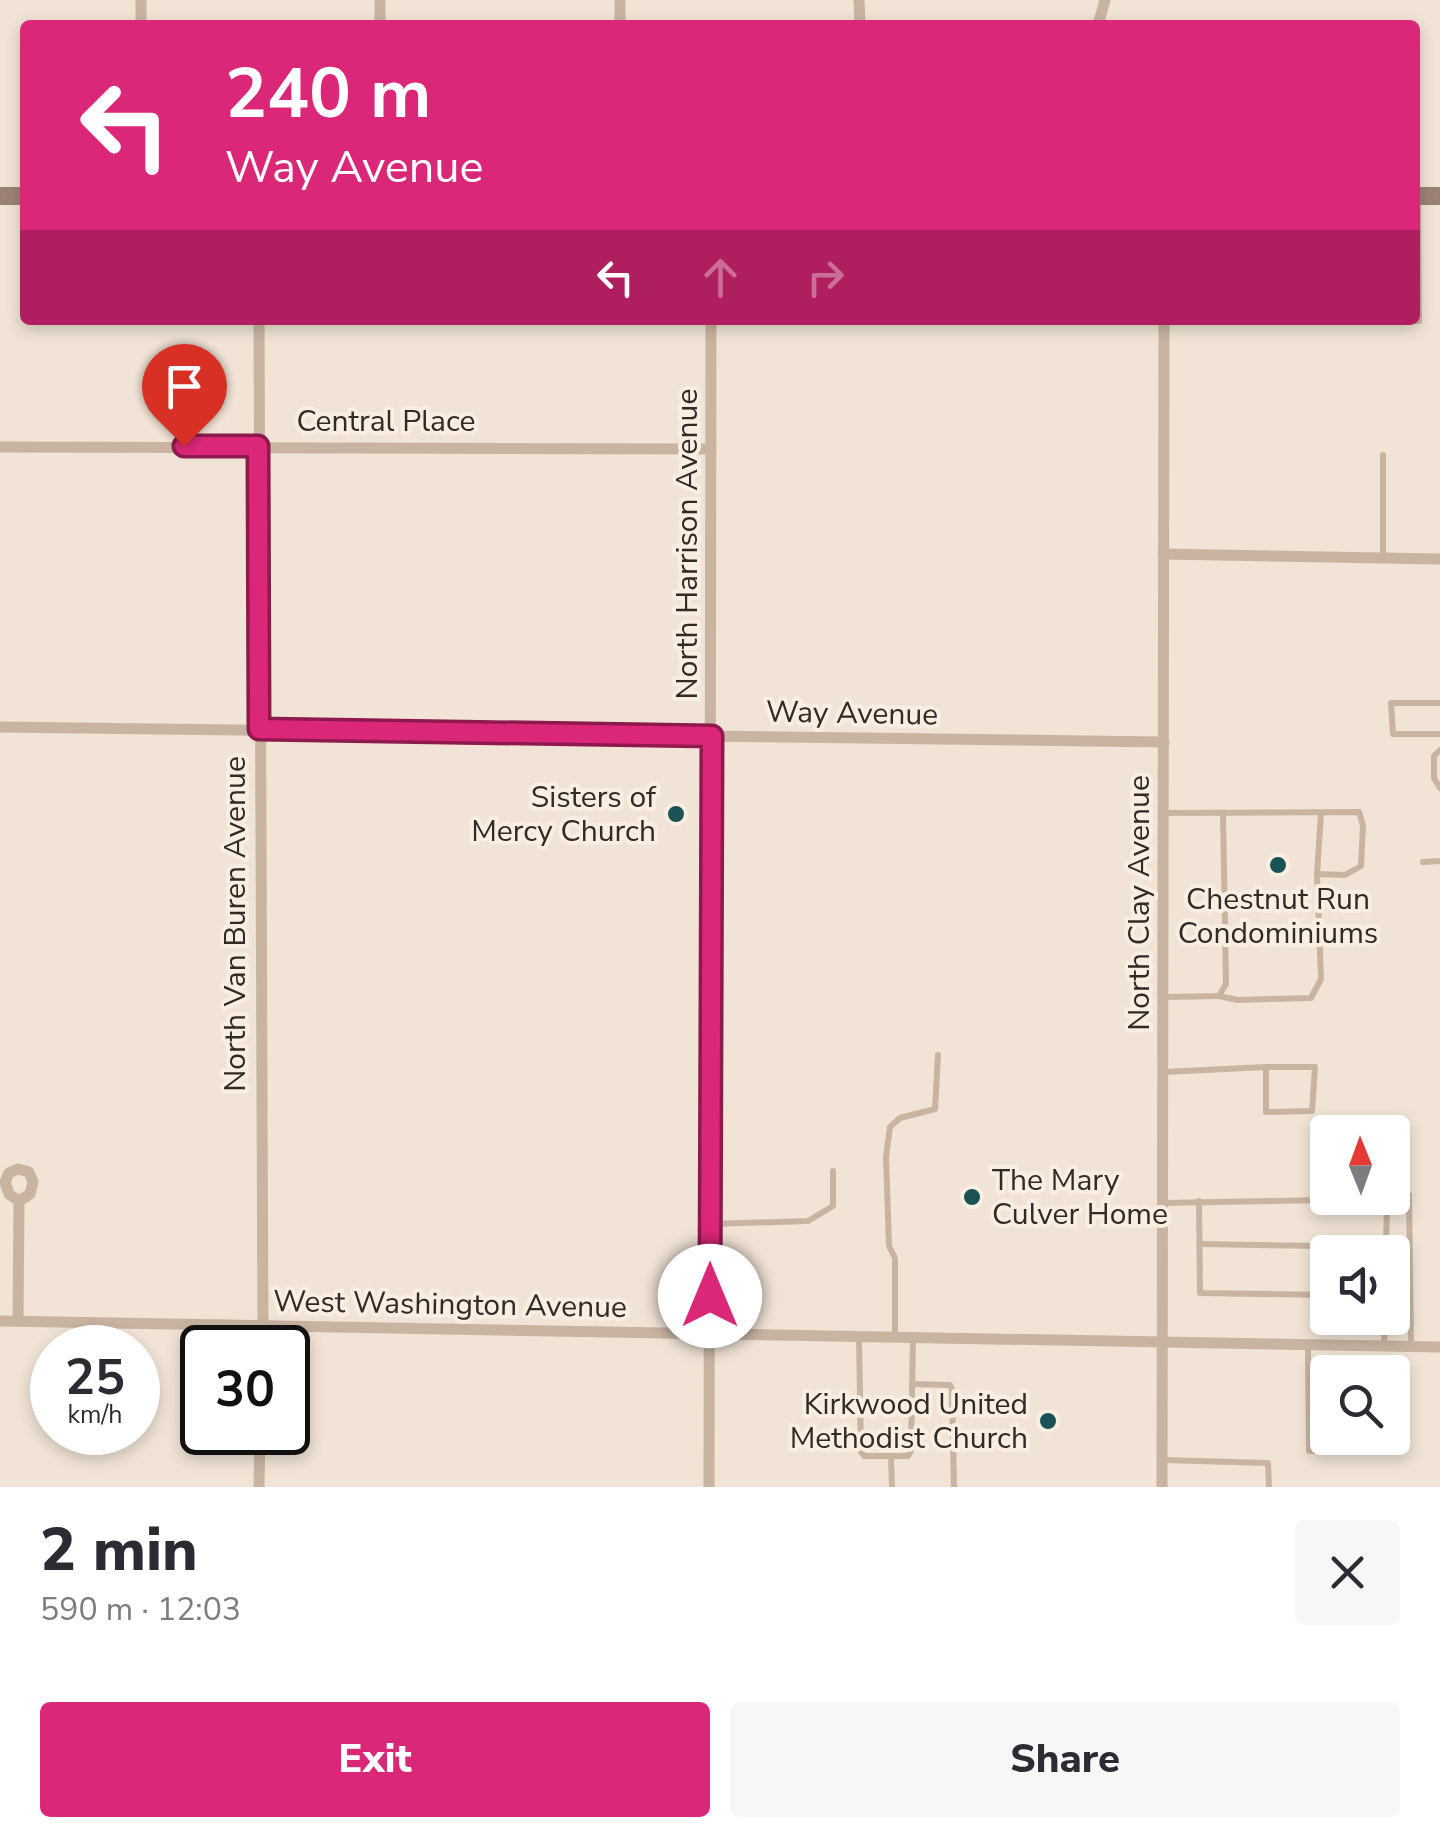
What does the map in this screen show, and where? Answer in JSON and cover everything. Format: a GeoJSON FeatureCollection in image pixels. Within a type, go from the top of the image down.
{"type":"FeatureCollection","features":[{"type":"Feature","properties":{"kind":"street","name":"North Van Buren Avenue"},"geometry":{"type":"LineString","coordinates":[[259,325],[263,1325]]}},
{"type":"Feature","properties":{"kind":"street","name":"North Harrison Avenue"},"geometry":{"type":"LineString","coordinates":[[709,1487],[711,325]]}},
{"type":"Feature","properties":{"kind":"street","name":"North Clay Avenue"},"geometry":{"type":"LineString","coordinates":[[1162,1487],[1164,325]]}},
{"type":"Feature","properties":{"kind":"street","name":"Central Place"},"geometry":{"type":"LineString","coordinates":[[0,447],[711,449]]}},
{"type":"Feature","properties":{"kind":"street"},"geometry":{"type":"LineString","coordinates":[[1163,554],[1440,559]]}},
{"type":"Feature","properties":{"kind":"street","name":"Way Avenue"},"geometry":{"type":"LineString","coordinates":[[0,727],[1164,742]]}},
{"type":"Feature","properties":{"kind":"street"},"geometry":{"type":"LineString","coordinates":[[18,1321],[19,1201]]}},
{"type":"Feature","properties":{"kind":"street","name":"West Washington Avenue"},"geometry":{"type":"LineString","coordinates":[[0,1321],[214,1325]]}},
{"type":"Feature","properties":{"kind":"street","name":"West Washington Avenue"},"geometry":{"type":"LineString","coordinates":[[310,1327],[1440,1347]]}},
{"type":"Feature","properties":{"kind":"street"},"geometry":{"type":"LineString","coordinates":[[258,1487],[259,1455]]}},
{"type":"Feature","properties":{"kind":"lane"},"geometry":{"type":"LineString","coordinates":[[1383,455],[1383,558]]}},
{"type":"Feature","properties":{"kind":"lane"},"geometry":{"type":"LineString","coordinates":[[1440,702],[1390,703],[1392,734],[1440,734]]}},
{"type":"Feature","properties":{"kind":"lane"},"geometry":{"type":"LineString","coordinates":[[1440,750],[1434,756],[1434,778],[1440,788]]}},
{"type":"Feature","properties":{"kind":"lane"},"geometry":{"type":"LineString","coordinates":[[1164,813],[1358,812],[1363,825],[1361,866],[1345,875],[1317,874]]}},
{"type":"Feature","properties":{"kind":"lane"},"geometry":{"type":"LineString","coordinates":[[1220,996],[1226,984],[1224,813]]}},
{"type":"Feature","properties":{"kind":"lane"},"geometry":{"type":"LineString","coordinates":[[1164,997],[1311,998],[1321,979],[1317,874],[1320,813]]}},
{"type":"Feature","properties":{"kind":"lane"},"geometry":{"type":"LineString","coordinates":[[1423,862],[1440,861]]}},
{"type":"Feature","properties":{"kind":"lane"},"geometry":{"type":"LineString","coordinates":[[895,1336],[895,1258],[889,1246],[886,1157],[890,1127],[900,1118],[935,1109],[938,1055]]}},
{"type":"Feature","properties":{"kind":"lane"},"geometry":{"type":"LineString","coordinates":[[1163,1072],[1266,1067],[1315,1067],[1312,1111],[1266,1112],[1266,1067]]}},
{"type":"Feature","properties":{"kind":"lane"},"geometry":{"type":"LineString","coordinates":[[711,1224],[808,1220],[833,1206],[833,1171]]}},
{"type":"Feature","properties":{"kind":"lane"},"geometry":{"type":"LineString","coordinates":[[1163,1203],[1387,1199],[1386,1235]]}},
{"type":"Feature","properties":{"kind":"lane"},"geometry":{"type":"LineString","coordinates":[[1199,1200],[1200,1294],[1310,1295]]}},
{"type":"Feature","properties":{"kind":"lane"},"geometry":{"type":"LineString","coordinates":[[1408,1215],[1411,1346]]}},
{"type":"Feature","properties":{"kind":"lane"},"geometry":{"type":"LineString","coordinates":[[1200,1244],[1310,1248]]}},
{"type":"Feature","properties":{"kind":"lane"},"geometry":{"type":"LineString","coordinates":[[1384,1335],[1384,1346]]}},
{"type":"Feature","properties":{"kind":"lane"},"geometry":{"type":"LineString","coordinates":[[859,1336],[864,1456],[908,1456],[911,1451],[913,1336]]}},
{"type":"Feature","properties":{"kind":"lane"},"geometry":{"type":"LineString","coordinates":[[1308,1345],[1310,1451]]}},
{"type":"Feature","properties":{"kind":"lane"},"geometry":{"type":"LineString","coordinates":[[912,1384],[950,1385],[952,1389],[954,1487]]}},
{"type":"Feature","properties":{"kind":"lane"},"geometry":{"type":"LineString","coordinates":[[891,1456],[892,1487]]}},
{"type":"Feature","properties":{"kind":"lane"},"geometry":{"type":"LineString","coordinates":[[1162,1460],[1268,1463],[1269,1487]]}},
{"type":"Feature","properties":{"kind":"place","name":"Sisters of Mercy Church"},"geometry":{"type":"Point","coordinates":[676,814]}},
{"type":"Feature","properties":{"kind":"place","name":"Chestnut Run Condominiums"},"geometry":{"type":"Point","coordinates":[1278,865]}},
{"type":"Feature","properties":{"kind":"place","name":"The Mary Culver Home"},"geometry":{"type":"Point","coordinates":[972,1197]}},
{"type":"Feature","properties":{"kind":"place","name":"Kirkwood United Methodist Church"},"geometry":{"type":"Point","coordinates":[1048,1421]}},
{"type":"Feature","properties":{"kind":"route"},"geometry":{"type":"LineString","coordinates":[[184,446],[258,446],[259,729],[712,736],[710,1296]]}}]}
